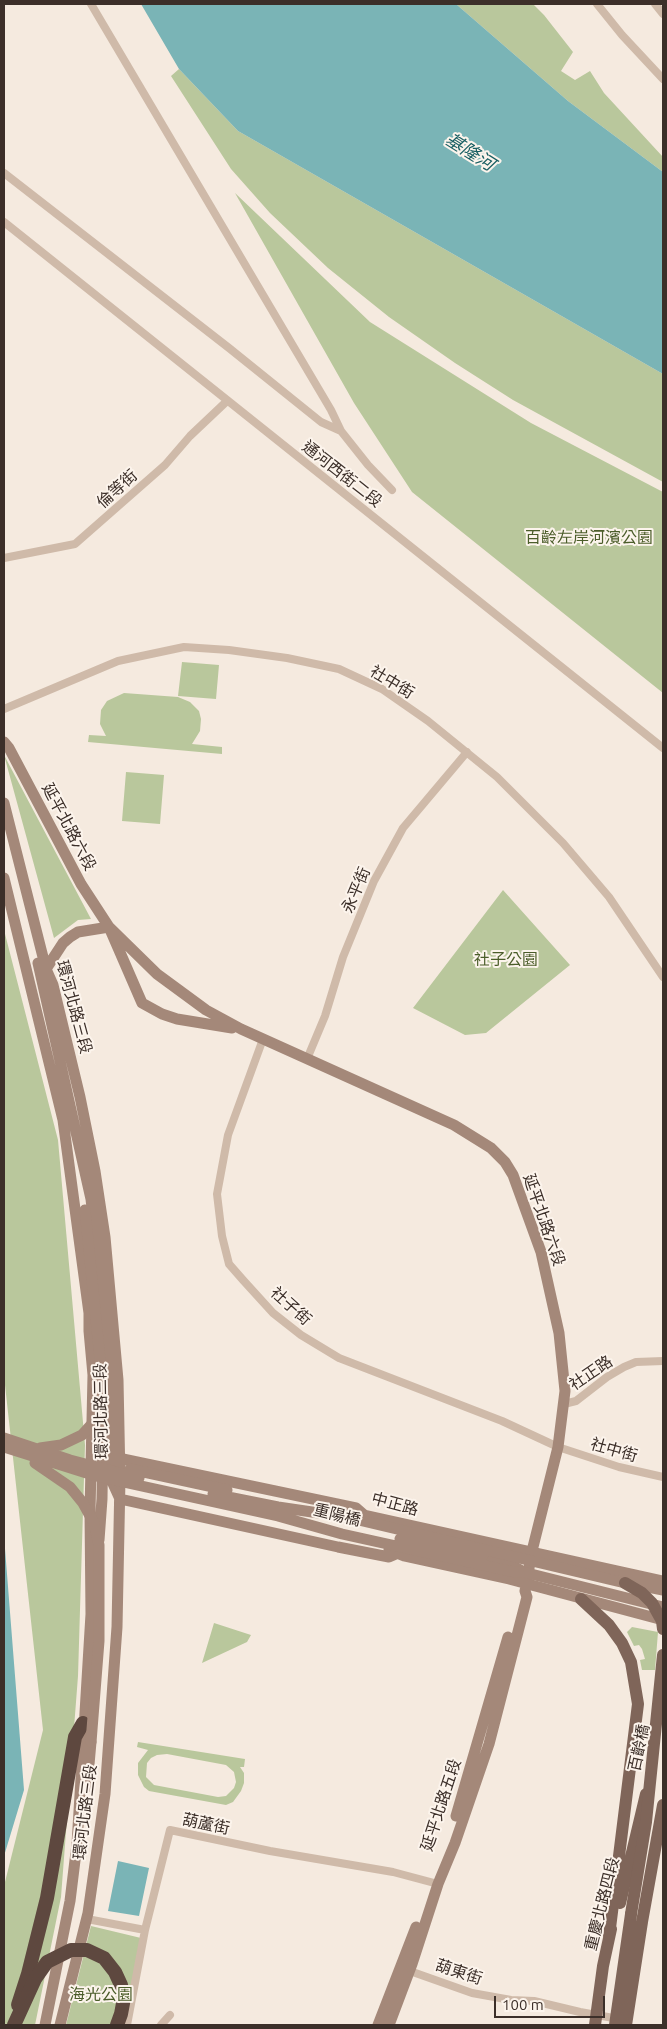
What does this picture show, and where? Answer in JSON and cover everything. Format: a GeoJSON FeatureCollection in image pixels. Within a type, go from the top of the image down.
{"type":"FeatureCollection","features":[{"type":"Feature","properties":{"kind":"highway"},"geometry":{"type":"LineString","coordinates":[[13,2025],[44,1908],[75,1737],[83,1723]]}},
{"type":"Feature","properties":{"kind":"highway"},"geometry":{"type":"LineString","coordinates":[[13,2025],[35,1978],[47,1962],[71,1950],[88,1950],[104,1958],[115,1972],[124,1998],[117,2025]]}},
{"type":"Feature","properties":{"kind":"main road","name":"延平北路六段"},"geometry":{"type":"LineString","coordinates":[[4,742],[9,748],[81,884],[108,927],[142,1003],[162,1014],[177,1019],[241,1029]]}},
{"type":"Feature","properties":{"kind":"main road","name":"環河北路三段"},"geometry":{"type":"LineString","coordinates":[[4,803],[46,969],[53,985],[80,1096],[95,1171],[106,1237],[118,1380],[118,1458],[115,1478],[120,1499],[117,1627],[108,1766],[87,1919],[60,2025]]}},
{"type":"Feature","properties":{"kind":"main road"},"geometry":{"type":"LineString","coordinates":[[4,824],[41,975],[91,1199],[110,1362],[115,1478],[102,1499],[90,1512]]}},
{"type":"Feature","properties":{"kind":"main road","name":"環河北路三段"},"geometry":{"type":"LineString","coordinates":[[4,878],[56,1087],[70,1163],[89,1313],[94,1375],[90,1512],[91,1614],[77,1844],[70,1901],[45,2025]]}},
{"type":"Feature","properties":{"kind":"main road","name":"延平北路六段"},"geometry":{"type":"LineString","coordinates":[[108,927],[160,976],[206,1010],[241,1029],[459,1127],[491,1148],[504,1162],[518,1186],[541,1252],[559,1333],[565,1391],[558,1447],[532,1551]]}},
{"type":"Feature","properties":{"kind":"main road"},"geometry":{"type":"LineString","coordinates":[[46,969],[63,943],[70,937],[78,932],[108,927]]}},
{"type":"Feature","properties":{"kind":"main road"},"geometry":{"type":"LineString","coordinates":[[33,1448],[53,1447],[72,1441],[82,1435],[92,1424],[101,1405],[102,1379],[85,1210],[80,1184],[70,1163]]}},
{"type":"Feature","properties":{"kind":"main road"},"geometry":{"type":"LineString","coordinates":[[89,1313],[94,1330],[104,1399],[102,1499],[96,1594],[91,1614]]}},
{"type":"Feature","properties":{"kind":"main road","name":"重陽橋"},"geometry":{"type":"LineString","coordinates":[[4,1438],[97,1472],[278,1507],[346,1517],[498,1552],[505,1556],[663,1590]]}},
{"type":"Feature","properties":{"kind":"main road"},"geometry":{"type":"LineString","coordinates":[[4,1448],[39,1464],[70,1487],[83,1503],[94,1523],[100,1554],[100,1642],[84,1828],[77,1844]]}},
{"type":"Feature","properties":{"kind":"main road","name":"重陽橋"},"geometry":{"type":"LineString","coordinates":[[4,1448],[278,1516],[342,1534],[514,1572],[523,1572],[663,1607]]}},
{"type":"Feature","properties":{"kind":"main road","name":"中正路"},"geometry":{"type":"LineString","coordinates":[[118,1458],[356,1508],[359,1515],[532,1551],[663,1581]]}},
{"type":"Feature","properties":{"kind":"main road"},"geometry":{"type":"LineString","coordinates":[[97,1472],[124,1468],[337,1514],[359,1515]]}},
{"type":"Feature","properties":{"kind":"main road"},"geometry":{"type":"LineString","coordinates":[[97,1472],[115,1487],[352,1540],[360,1544],[390,1550],[396,1554],[466,1570],[526,1588],[564,1594],[663,1620]]}},
{"type":"Feature","properties":{"kind":"main road"},"geometry":{"type":"LineString","coordinates":[[115,1478],[482,1556],[515,1567],[523,1572]]}},
{"type":"Feature","properties":{"kind":"main road"},"geometry":{"type":"LineString","coordinates":[[120,1499],[338,1547],[389,1557],[396,1554]]}},
{"type":"Feature","properties":{"kind":"main road"},"geometry":{"type":"LineString","coordinates":[[466,1570],[473,1539]]}},
{"type":"Feature","properties":{"kind":"main road","name":"延平北路五段"},"geometry":{"type":"LineString","coordinates":[[378,2025],[405,1969],[435,1883],[457,1815],[520,1597],[526,1588],[532,1551]]}},
{"type":"Feature","properties":{"kind":"main road"},"geometry":{"type":"LineString","coordinates":[[482,1556],[505,1556]]}},
{"type":"Feature","properties":{"kind":"main road"},"geometry":{"type":"LineString","coordinates":[[564,1594],[571,1560]]}},
{"type":"Feature","properties":{"kind":"main road"},"geometry":{"type":"LineString","coordinates":[[625,1583],[642,1593],[652,1603],[662,1621],[663,1630]]}},
{"type":"Feature","properties":{"kind":"main road"},"geometry":{"type":"LineString","coordinates":[[582,1599],[609,1625],[622,1643],[631,1662],[638,1704],[609,1936]]}},
{"type":"Feature","properties":{"kind":"main road"},"geometry":{"type":"LineString","coordinates":[[621,2022],[631,1914],[646,1822],[663,1656]]}},
{"type":"Feature","properties":{"kind":"main road","name":"百齡橋"},"geometry":{"type":"LineString","coordinates":[[647,1791],[663,1711]]}},
{"type":"Feature","properties":{"kind":"main road","name":"重慶北路四段"},"geometry":{"type":"LineString","coordinates":[[597,2020],[603,1966],[609,1936],[625,1887],[640,1813],[647,1791]]}},
{"type":"Feature","properties":{"kind":"main road"},"geometry":{"type":"LineString","coordinates":[[621,2022],[642,1922],[663,1805]]}},
{"type":"Feature","properties":{"kind":"main road"},"geometry":{"type":"LineString","coordinates":[[388,2025],[405,1969]]}},
{"type":"Feature","properties":{"kind":"street"},"geometry":{"type":"LineString","coordinates":[[91,4],[331,410],[341,432],[368,466],[392,490]]}},
{"type":"Feature","properties":{"kind":"street"},"geometry":{"type":"LineString","coordinates":[[597,4],[663,80]]}},
{"type":"Feature","properties":{"kind":"street"},"geometry":{"type":"LineString","coordinates":[[655,4],[663,14]]}},
{"type":"Feature","properties":{"kind":"street"},"geometry":{"type":"LineString","coordinates":[[4,173],[222,342],[321,422],[341,432]]}},
{"type":"Feature","properties":{"kind":"street","name":"通河西街二段"},"geometry":{"type":"LineString","coordinates":[[4,222],[663,748]]}},
{"type":"Feature","properties":{"kind":"street","name":"倫等街"},"geometry":{"type":"LineString","coordinates":[[4,558],[75,544],[165,465],[190,436],[227,400]]}},
{"type":"Feature","properties":{"kind":"street","name":"社中街"},"geometry":{"type":"LineString","coordinates":[[4,709],[118,661],[184,647],[229,650],[287,658],[339,669],[382,688],[402,702],[467,752],[514,793],[610,897],[663,977]]}},
{"type":"Feature","properties":{"kind":"street","name":"永平街"},"geometry":{"type":"LineString","coordinates":[[308,1059],[325,1016],[343,956],[374,881],[403,828],[467,752]]}},
{"type":"Feature","properties":{"kind":"street","name":"社子街"},"geometry":{"type":"LineString","coordinates":[[263,1039],[234,1115],[219,1179],[217,1194],[222,1236],[229,1264],[273,1313],[327,1352],[502,1421],[558,1447]]}},
{"type":"Feature","properties":{"kind":"street","name":"社正路"},"geometry":{"type":"LineString","coordinates":[[564,1404],[576,1401],[607,1377],[624,1367],[636,1362],[663,1361]]}},
{"type":"Feature","properties":{"kind":"street","name":"社中街"},"geometry":{"type":"LineString","coordinates":[[558,1447],[619,1467],[663,1477]]}},
{"type":"Feature","properties":{"kind":"street","name":"葫蘆街"},"geometry":{"type":"LineString","coordinates":[[127,2025],[145,1930],[174,1831],[270,1851],[394,1872],[435,1883]]}},
{"type":"Feature","properties":{"kind":"street"},"geometry":{"type":"LineString","coordinates":[[87,1919],[145,1930]]}},
{"type":"Feature","properties":{"kind":"street","name":"葫東街"},"geometry":{"type":"LineString","coordinates":[[405,1969],[472,1992],[511,2000],[534,2001],[580,2012],[597,2020],[621,2022]]}},
{"type":"Feature","properties":{"kind":"street"},"geometry":{"type":"LineString","coordinates":[[161,2025],[170,2015]]}},
{"type":"Feature","properties":{"kind":"green space"},"geometry":{"type":"Polygon","coordinates":[[[456,4],[533,4],[573,52],[561,71],[575,80],[590,71],[604,93],[663,157],[663,172],[568,101],[456,4]]]}},
{"type":"Feature","properties":{"kind":"green space"},"geometry":{"type":"Polygon","coordinates":[[[179,69],[238,131],[663,374],[663,482],[513,400],[455,363],[389,317],[328,268],[270,213],[231,169],[171,76],[179,69]]]}},
{"type":"Feature","properties":{"kind":"green space","name":"百齡左岸河濱公園"},"geometry":{"type":"Polygon","coordinates":[[[235,193],[370,322],[531,423],[663,492],[663,693],[412,492],[354,403],[235,193]]]}},
{"type":"Feature","properties":{"kind":"green space"},"geometry":{"type":"Polygon","coordinates":[[[182,662],[219,665],[216,699],[178,696],[182,662]]]}},
{"type":"Feature","properties":{"kind":"green space"},"geometry":{"type":"Polygon","coordinates":[[[124,693],[178,697],[190,702],[199,711],[201,719],[200,731],[192,744],[222,747],[222,754],[88,742],[89,735],[106,736],[100,724],[101,710],[107,701],[124,693]]]}},
{"type":"Feature","properties":{"kind":"green space"},"geometry":{"type":"Polygon","coordinates":[[[4,755],[91,919],[78,920],[54,938],[4,755]]]}},
{"type":"Feature","properties":{"kind":"green space"},"geometry":{"type":"Polygon","coordinates":[[[126,772],[164,775],[160,824],[122,821],[126,772]]]}},
{"type":"Feature","properties":{"kind":"green space","name":"社子公園"},"geometry":{"type":"Polygon","coordinates":[[[503,890],[570,965],[486,1033],[465,1035],[413,1008],[503,890]]]}},
{"type":"Feature","properties":{"kind":"green space"},"geometry":{"type":"Polygon","coordinates":[[[4,930],[58,1140],[85,1445],[78,1676],[61,1897],[35,2025],[4,2025],[4,1886],[43,1730],[4,1376],[4,930]]]}},
{"type":"Feature","properties":{"kind":"green space"},"geometry":{"type":"Polygon","coordinates":[[[214,1623],[251,1635],[247,1642],[202,1663],[214,1623]]]}},
{"type":"Feature","properties":{"kind":"green space"},"geometry":{"type":"Polygon","coordinates":[[[632,1627],[658,1632],[655,1670],[642,1670],[640,1660],[645,1659],[642,1649],[639,1645],[634,1646],[627,1632],[632,1627]]]}},
{"type":"Feature","properties":{"kind":"green space"},"geometry":{"type":"Polygon","coordinates":[[[138,1742],[245,1759],[244,1767],[240,1767],[244,1773],[244,1783],[241,1791],[233,1802],[226,1805],[149,1791],[144,1787],[138,1775],[138,1763],[148,1750],[137,1747],[138,1742]],[[167,1754],[157,1755],[147,1763],[146,1777],[154,1785],[218,1797],[226,1796],[234,1788],[236,1782],[234,1772],[226,1765],[167,1754]]]}},
{"type":"Feature","properties":{"kind":"green space","name":"海光公園"},"geometry":{"type":"Polygon","coordinates":[[[91,1926],[141,1938],[123,2025],[66,2025],[91,1926]]]}},
{"type":"Feature","properties":{"kind":"water","name":"基隆河"},"geometry":{"type":"Polygon","coordinates":[[[141,4],[456,4],[568,101],[663,172],[663,374],[238,131],[179,69],[141,4]]]}},
{"type":"Feature","properties":{"kind":"water"},"geometry":{"type":"Polygon","coordinates":[[[4,1536],[24,1790],[4,1856],[4,1536]]]}},
{"type":"Feature","properties":{"kind":"water"},"geometry":{"type":"Polygon","coordinates":[[[118,1861],[149,1868],[139,1916],[108,1911],[118,1861]]]}}]}
